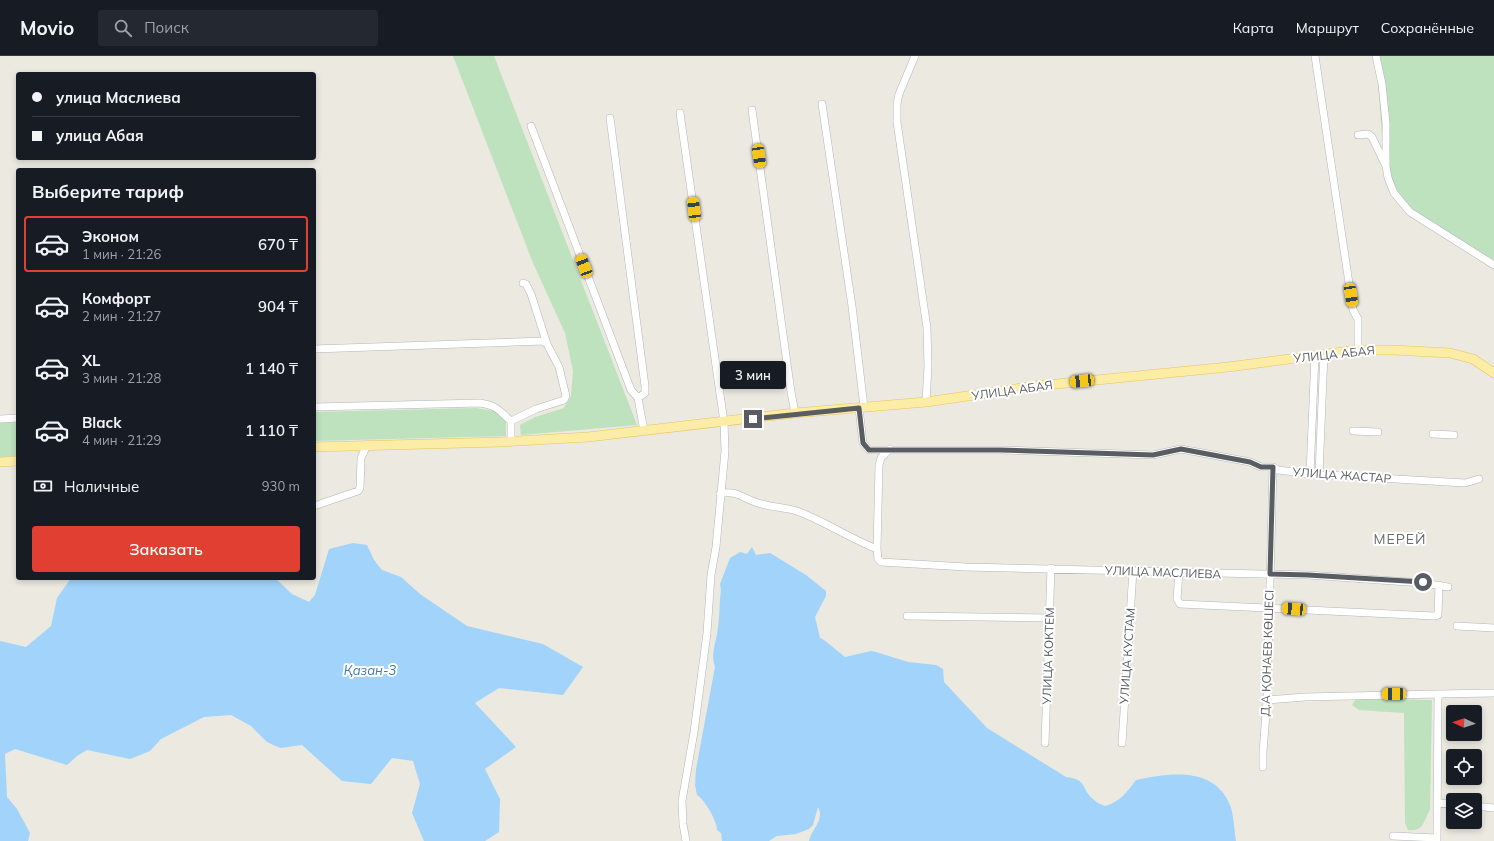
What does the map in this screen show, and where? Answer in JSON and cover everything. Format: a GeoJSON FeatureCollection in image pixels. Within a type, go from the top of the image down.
{"type":"FeatureCollection","features":[{"type":"Feature","properties":{"kind":"main road","name":"УЛИЦА АБАЯ"},"geometry":{"type":"LineString","coordinates":[[316,447],[588,437],[795,413],[926,402],[1036,386],[1228,367],[1358,350],[1450,353],[1473,359],[1494,373]]}},
{"type":"Feature","properties":{"kind":"main road"},"geometry":{"type":"LineString","coordinates":[[0,462],[16,461]]}},
{"type":"Feature","properties":{"kind":"street"},"geometry":{"type":"LineString","coordinates":[[915,56],[899,94],[897,104],[897,122],[927,328],[928,366],[926,402]]}},
{"type":"Feature","properties":{"kind":"street"},"geometry":{"type":"LineString","coordinates":[[1315,56],[1353,310],[1358,319],[1358,350]]}},
{"type":"Feature","properties":{"kind":"street"},"geometry":{"type":"LineString","coordinates":[[1376,56],[1382,84],[1386,123],[1386,166],[1388,178],[1394,193],[1410,212],[1494,266]]}},
{"type":"Feature","properties":{"kind":"street"},"geometry":{"type":"LineString","coordinates":[[822,104],[852,306],[861,408]]}},
{"type":"Feature","properties":{"kind":"street"},"geometry":{"type":"LineString","coordinates":[[752,110],[795,413]]}},
{"type":"Feature","properties":{"kind":"street"},"geometry":{"type":"LineString","coordinates":[[680,113],[724,422],[725,451],[700,691],[682,801],[683,824],[686,841]]}},
{"type":"Feature","properties":{"kind":"street"},"geometry":{"type":"LineString","coordinates":[[610,118],[645,386],[645,393],[638,398]]}},
{"type":"Feature","properties":{"kind":"street"},"geometry":{"type":"LineString","coordinates":[[531,126],[631,390],[638,398],[644,431]]}},
{"type":"Feature","properties":{"kind":"street"},"geometry":{"type":"LineString","coordinates":[[1358,134],[1368,134],[1372,137],[1386,166]]}},
{"type":"Feature","properties":{"kind":"street"},"geometry":{"type":"LineString","coordinates":[[511,421],[536,409],[564,400],[566,396],[558,368],[547,344],[531,294],[526,284],[523,283]]}},
{"type":"Feature","properties":{"kind":"street"},"geometry":{"type":"LineString","coordinates":[[316,349],[543,341],[547,344]]}},
{"type":"Feature","properties":{"kind":"street"},"geometry":{"type":"LineString","coordinates":[[1310,474],[1320,354]]}},
{"type":"Feature","properties":{"kind":"street"},"geometry":{"type":"LineString","coordinates":[[1319,474],[1320,354]]}},
{"type":"Feature","properties":{"kind":"street"},"geometry":{"type":"LineString","coordinates":[[316,408],[480,403],[493,405],[511,421],[511,441]]}},
{"type":"Feature","properties":{"kind":"street","name":"УЛИЦА ЖАСТАР"},"geometry":{"type":"LineString","coordinates":[[861,408],[863,443],[869,450],[1000,450],[1153,455],[1181,449],[1250,462],[1261,467],[1273,467],[1278,470],[1310,474],[1465,483],[1479,479]]}},
{"type":"Feature","properties":{"kind":"street"},"geometry":{"type":"LineString","coordinates":[[0,419],[16,418]]}},
{"type":"Feature","properties":{"kind":"street"},"geometry":{"type":"LineString","coordinates":[[1354,431],[1378,432]]}},
{"type":"Feature","properties":{"kind":"street"},"geometry":{"type":"LineString","coordinates":[[1433,434],[1454,435]]}},
{"type":"Feature","properties":{"kind":"street"},"geometry":{"type":"LineString","coordinates":[[316,505],[358,491],[360,488],[361,458],[367,445]]}},
{"type":"Feature","properties":{"kind":"street"},"geometry":{"type":"LineString","coordinates":[[720,494],[739,494],[756,503],[797,511],[877,549],[879,465],[881,458],[890,449]]}},
{"type":"Feature","properties":{"kind":"street","name":"Д.А ҚОНАЕВ КӨШЕСІ"},"geometry":{"type":"LineString","coordinates":[[1264,767],[1263,752],[1273,467]]}},
{"type":"Feature","properties":{"kind":"street","name":"УЛИЦА МАСЛИЕВА"},"geometry":{"type":"LineString","coordinates":[[877,549],[878,559],[886,563],[1230,574],[1308,575],[1439,585],[1448,587]]}},
{"type":"Feature","properties":{"kind":"street","name":"УЛИЦА КОКТЕМ"},"geometry":{"type":"LineString","coordinates":[[1045,744],[1051,568]]}},
{"type":"Feature","properties":{"kind":"street","name":"УЛИЦА КУСТАМ"},"geometry":{"type":"LineString","coordinates":[[1122,743],[1132,570]]}},
{"type":"Feature","properties":{"kind":"street"},"geometry":{"type":"LineString","coordinates":[[1179,572],[1177,599],[1180,604],[1434,616],[1438,615],[1439,585]]}},
{"type":"Feature","properties":{"kind":"street"},"geometry":{"type":"LineString","coordinates":[[907,616],[1049,618]]}},
{"type":"Feature","properties":{"kind":"street"},"geometry":{"type":"LineString","coordinates":[[1457,626],[1492,628]]}},
{"type":"Feature","properties":{"kind":"street"},"geometry":{"type":"LineString","coordinates":[[1266,700],[1312,696],[1494,693]]}},
{"type":"Feature","properties":{"kind":"street"},"geometry":{"type":"LineString","coordinates":[[1393,836],[1437,839],[1438,694]]}},
{"type":"Feature","properties":{"kind":"street"},"geometry":{"type":"LineString","coordinates":[[1437,803],[1446,804]]}},
{"type":"Feature","properties":{"kind":"street"},"geometry":{"type":"LineString","coordinates":[[1482,807],[1494,808]]}},
{"type":"Feature","properties":{"kind":"green space"},"geometry":{"type":"Polygon","coordinates":[[[453,56],[494,56],[637,425],[521,435],[520,425],[535,417],[564,408],[571,396],[573,371],[565,333],[533,263],[453,56]]]}},
{"type":"Feature","properties":{"kind":"green space"},"geometry":{"type":"Polygon","coordinates":[[[1376,56],[1494,56],[1494,267],[1433,229],[1398,197],[1386,173],[1376,56]]]}},
{"type":"Feature","properties":{"kind":"green space"},"geometry":{"type":"Polygon","coordinates":[[[476,408],[494,411],[506,420],[506,436],[316,441],[316,412],[476,408]]]}},
{"type":"Feature","properties":{"kind":"green space"},"geometry":{"type":"Polygon","coordinates":[[[16,422],[16,456],[0,457],[0,423],[16,422]]]}},
{"type":"Feature","properties":{"kind":"green space"},"geometry":{"type":"Polygon","coordinates":[[[1356,699],[1432,700],[1430,810],[1422,825],[1417,829],[1408,830],[1405,823],[1404,713],[1359,710],[1352,705],[1356,699]]]}},
{"type":"Feature","properties":{"kind":"water","name":"Қазан-3"},"geometry":{"type":"Polygon","coordinates":[[[353,543],[367,545],[374,560],[382,570],[401,577],[420,594],[467,626],[543,644],[583,667],[563,695],[499,688],[475,703],[516,747],[485,769],[500,799],[499,832],[485,841],[424,841],[412,813],[420,784],[413,761],[392,758],[371,784],[342,781],[302,745],[280,748],[267,742],[251,726],[231,715],[204,717],[161,739],[150,751],[130,759],[87,750],[67,765],[15,749],[5,754],[7,797],[17,809],[30,833],[28,841],[0,841],[0,641],[26,647],[51,626],[57,598],[70,580],[277,580],[292,594],[309,602],[315,595],[329,549],[353,543]]]}},
{"type":"Feature","properties":{"kind":"water"},"geometry":{"type":"Polygon","coordinates":[[[752,547],[756,555],[770,553],[806,575],[826,591],[826,596],[815,617],[820,638],[845,657],[871,651],[908,662],[936,665],[943,669],[944,682],[987,728],[1066,777],[1078,780],[1096,802],[1105,806],[1119,800],[1136,780],[1162,775],[1189,775],[1202,778],[1223,792],[1230,805],[1236,841],[809,841],[819,820],[820,812],[818,807],[813,825],[809,829],[796,834],[777,836],[769,841],[722,841],[721,833],[717,830],[715,821],[710,811],[704,801],[697,795],[695,785],[696,769],[715,667],[713,652],[719,622],[720,584],[730,558],[740,552],[747,554],[752,547]]]}},
{"type":"Feature","properties":{"kind":"district","name":"МЕРЕЙ"},"geometry":{"type":"Point","coordinates":[1400,539]}},
{"type":"Feature","properties":{"kind":"route"},"geometry":{"type":"LineString","coordinates":[[753,419],[795,413],[859,408],[863,443],[869,450],[1000,450],[1153,455],[1181,449],[1250,462],[1261,467],[1273,467],[1270,523],[1270,574],[1423,582]]}}]}
